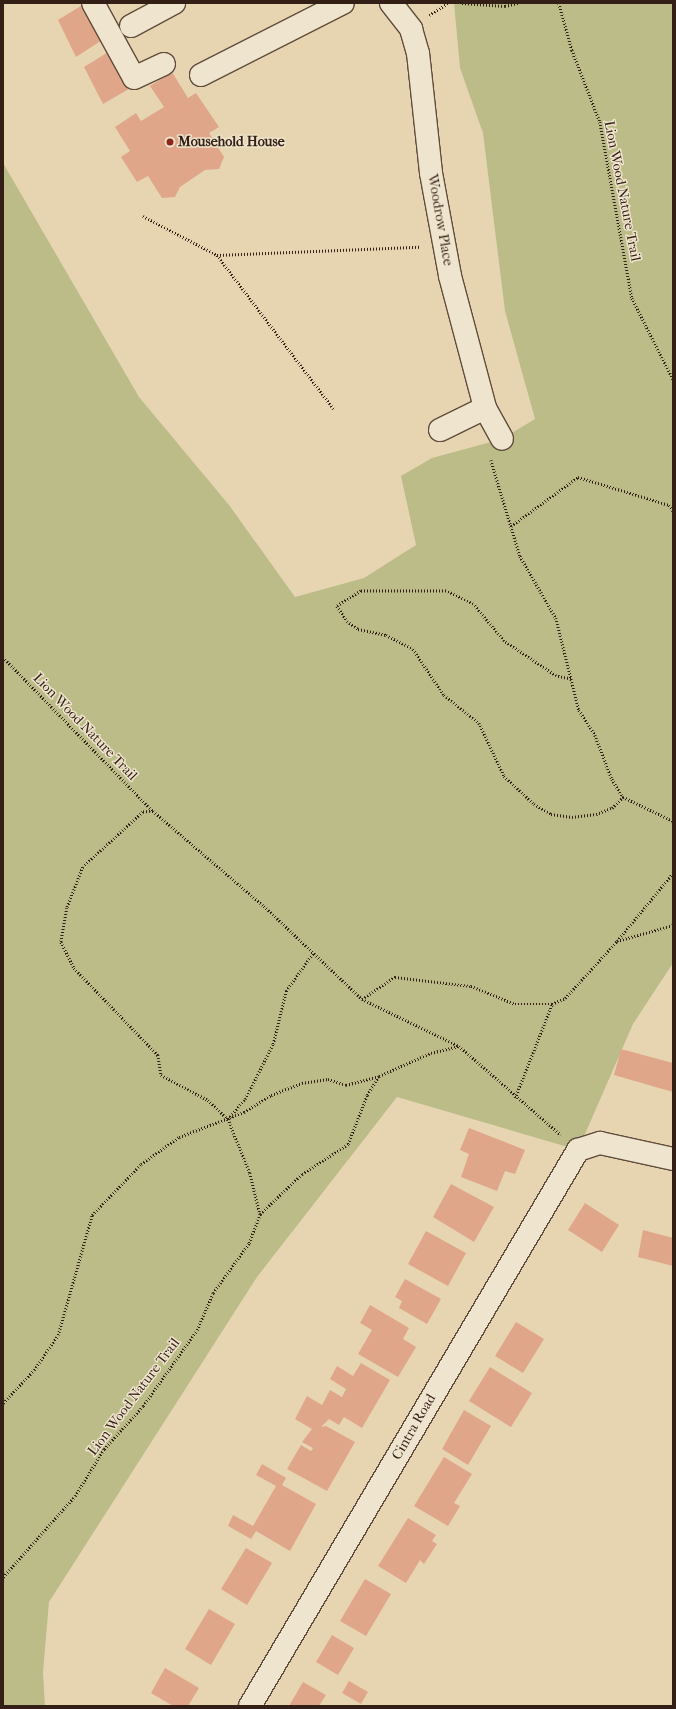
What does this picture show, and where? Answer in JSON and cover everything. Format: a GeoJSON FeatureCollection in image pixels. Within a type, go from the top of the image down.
{"type":"FeatureCollection","features":[{"type":"Feature","properties":{"kind":"street"},"geometry":{"type":"LineString","coordinates":[[93,3],[134,78],[164,64]]}},
{"type":"Feature","properties":{"kind":"street"},"geometry":{"type":"LineString","coordinates":[[131,26],[174,3]]}},
{"type":"Feature","properties":{"kind":"street"},"geometry":{"type":"LineString","coordinates":[[201,75],[343,3]]}},
{"type":"Feature","properties":{"kind":"street","name":"Woodrow Place"},"geometry":{"type":"LineString","coordinates":[[391,3],[411,29],[418,53],[431,173],[444,246],[485,408],[502,439]]}},
{"type":"Feature","properties":{"kind":"street"},"geometry":{"type":"LineString","coordinates":[[440,430],[485,408]]}},
{"type":"Feature","properties":{"kind":"street"},"geometry":{"type":"LineString","coordinates":[[578,1150],[600,1143],[673,1159]]}},
{"type":"Feature","properties":{"kind":"street","name":"Cintra Road"},"geometry":{"type":"LineString","coordinates":[[250,1706],[578,1150]]}},
{"type":"Feature","properties":{"kind":"path"},"geometry":{"type":"LineString","coordinates":[[462,3],[505,6],[518,3]]}},
{"type":"Feature","properties":{"kind":"path","name":"Lion Wood Nature Trail"},"geometry":{"type":"LineString","coordinates":[[559,3],[572,50],[600,122],[632,298],[673,379]]}},
{"type":"Feature","properties":{"kind":"path"},"geometry":{"type":"LineString","coordinates":[[143,216],[217,255],[334,409]]}},
{"type":"Feature","properties":{"kind":"path"},"geometry":{"type":"LineString","coordinates":[[217,255],[444,246]]}},
{"type":"Feature","properties":{"kind":"path"},"geometry":{"type":"LineString","coordinates":[[502,439],[490,449],[511,526],[520,556],[556,618],[579,710],[595,735],[623,797],[673,821]]}},
{"type":"Feature","properties":{"kind":"path"},"geometry":{"type":"LineString","coordinates":[[511,526],[578,478],[669,505],[673,511]]}},
{"type":"Feature","properties":{"kind":"path"},"geometry":{"type":"LineString","coordinates":[[571,679],[556,676],[504,641],[473,604],[446,591],[361,591],[337,606],[346,621],[358,629],[386,635],[413,649],[444,695],[479,723],[504,776],[534,804],[551,814],[572,817],[596,814],[612,808],[623,797]]}},
{"type":"Feature","properties":{"kind":"path","name":"Lion Wood Nature Trail"},"geometry":{"type":"LineString","coordinates":[[3,657],[153,811],[313,953],[362,999],[459,1046],[515,1098],[578,1150]]}},
{"type":"Feature","properties":{"kind":"path"},"geometry":{"type":"LineString","coordinates":[[153,811],[143,812],[83,867],[66,908],[61,942],[74,968],[158,1054],[160,1075],[208,1100],[228,1119],[250,1173],[260,1214]]}},
{"type":"Feature","properties":{"kind":"path"},"geometry":{"type":"LineString","coordinates":[[362,999],[395,978],[472,986],[515,1004],[552,1004],[565,998],[616,941],[673,873]]}},
{"type":"Feature","properties":{"kind":"path"},"geometry":{"type":"LineString","coordinates":[[616,941],[673,925]]}},
{"type":"Feature","properties":{"kind":"path"},"geometry":{"type":"LineString","coordinates":[[228,1119],[245,1099],[273,1044],[286,991],[313,953]]}},
{"type":"Feature","properties":{"kind":"path"},"geometry":{"type":"LineString","coordinates":[[515,1098],[552,1004]]}},
{"type":"Feature","properties":{"kind":"path"},"geometry":{"type":"LineString","coordinates":[[3,1403],[34,1370],[58,1335],[92,1215],[141,1164],[179,1137],[228,1119],[271,1095],[302,1083],[328,1079],[346,1085],[380,1076],[431,1053],[459,1046]]}},
{"type":"Feature","properties":{"kind":"path","name":"Lion Wood Nature Trail"},"geometry":{"type":"LineString","coordinates":[[3,1577],[74,1496],[104,1449],[138,1412],[197,1330],[213,1294],[249,1242],[260,1214],[302,1174],[348,1144],[367,1095],[380,1076]]}},
{"type":"Feature","properties":{"kind":"green space"},"geometry":{"type":"Polygon","coordinates":[[[454,3],[673,3],[673,963],[633,1024],[578,1150],[397,1097],[257,1277],[49,1602],[43,1672],[45,1706],[3,1706],[3,163],[139,397],[229,505],[295,597],[364,578],[416,545],[401,476],[432,458],[502,439],[535,419],[505,311],[483,133],[460,68],[454,3]]]}},
{"type":"Feature","properties":{"kind":"building"},"geometry":{"type":"Polygon","coordinates":[[[84,4],[107,37],[76,57],[58,20],[84,4]]]}},
{"type":"Feature","properties":{"kind":"building"},"geometry":{"type":"Polygon","coordinates":[[[113,49],[134,86],[103,104],[84,67],[113,49]]]}},
{"type":"Feature","properties":{"kind":"building","name":"Mousehold House"},"geometry":{"type":"Polygon","coordinates":[[[172,72],[188,98],[196,93],[219,127],[209,133],[224,157],[219,169],[205,170],[180,187],[175,197],[162,198],[148,176],[137,182],[121,157],[130,151],[115,127],[136,113],[141,121],[164,107],[150,86],[172,72]]]}},
{"type":"Feature","properties":{"kind":"building"},"geometry":{"type":"Polygon","coordinates":[[[621,1049],[673,1063],[673,1092],[614,1075],[621,1049]]]}},
{"type":"Feature","properties":{"kind":"building"},"geometry":{"type":"Polygon","coordinates":[[[469,1128],[525,1150],[515,1174],[505,1171],[497,1191],[461,1177],[469,1154],[460,1150],[469,1128]]]}},
{"type":"Feature","properties":{"kind":"building"},"geometry":{"type":"Polygon","coordinates":[[[451,1184],[494,1207],[474,1242],[433,1217],[451,1184]]]}},
{"type":"Feature","properties":{"kind":"building"},"geometry":{"type":"Polygon","coordinates":[[[585,1203],[619,1225],[602,1252],[568,1230],[585,1203]]]}},
{"type":"Feature","properties":{"kind":"building"},"geometry":{"type":"Polygon","coordinates":[[[643,1230],[673,1238],[673,1266],[638,1257],[643,1230]]]}},
{"type":"Feature","properties":{"kind":"building"},"geometry":{"type":"Polygon","coordinates":[[[426,1231],[466,1253],[448,1286],[408,1264],[426,1231]]]}},
{"type":"Feature","properties":{"kind":"building"},"geometry":{"type":"Polygon","coordinates":[[[405,1279],[441,1299],[427,1324],[399,1308],[402,1301],[395,1297],[405,1279]]]}},
{"type":"Feature","properties":{"kind":"building"},"geometry":{"type":"Polygon","coordinates":[[[370,1305],[409,1328],[403,1339],[416,1347],[398,1377],[358,1354],[372,1330],[360,1323],[370,1305]]]}},
{"type":"Feature","properties":{"kind":"building"},"geometry":{"type":"Polygon","coordinates":[[[516,1322],[544,1339],[523,1373],[495,1356],[516,1322]]]}},
{"type":"Feature","properties":{"kind":"building"},"geometry":{"type":"Polygon","coordinates":[[[361,1363],[390,1380],[362,1428],[344,1417],[339,1425],[329,1419],[321,1427],[326,1426],[355,1442],[327,1491],[287,1469],[301,1445],[311,1451],[313,1448],[302,1442],[312,1429],[295,1419],[307,1396],[322,1405],[330,1390],[342,1397],[346,1389],[330,1379],[337,1366],[353,1376],[361,1363]]]}},
{"type":"Feature","properties":{"kind":"building"},"geometry":{"type":"Polygon","coordinates":[[[490,1367],[532,1393],[511,1427],[469,1401],[490,1367]]]}},
{"type":"Feature","properties":{"kind":"building"},"geometry":{"type":"Polygon","coordinates":[[[464,1410],[491,1426],[468,1465],[442,1449],[464,1410]]]}},
{"type":"Feature","properties":{"kind":"building"},"geometry":{"type":"Polygon","coordinates":[[[444,1457],[472,1474],[454,1503],[460,1506],[448,1526],[414,1506],[444,1457]]]}},
{"type":"Feature","properties":{"kind":"building"},"geometry":{"type":"Polygon","coordinates":[[[262,1464],[286,1478],[282,1485],[316,1504],[290,1551],[256,1531],[251,1539],[228,1526],[233,1515],[253,1526],[276,1486],[256,1475],[262,1464]]]}},
{"type":"Feature","properties":{"kind":"building"},"geometry":{"type":"Polygon","coordinates":[[[408,1518],[436,1535],[432,1541],[437,1544],[424,1564],[420,1560],[406,1583],[378,1566],[408,1518]]]}},
{"type":"Feature","properties":{"kind":"building"},"geometry":{"type":"Polygon","coordinates":[[[246,1548],[272,1563],[247,1605],[221,1589],[246,1548]]]}},
{"type":"Feature","properties":{"kind":"building"},"geometry":{"type":"Polygon","coordinates":[[[365,1579],[391,1594],[366,1636],[340,1621],[365,1579]]]}},
{"type":"Feature","properties":{"kind":"building"},"geometry":{"type":"Polygon","coordinates":[[[209,1609],[235,1624],[211,1665],[185,1649],[209,1609]]]}},
{"type":"Feature","properties":{"kind":"building"},"geometry":{"type":"Polygon","coordinates":[[[332,1635],[354,1648],[338,1675],[316,1662],[332,1635]]]}},
{"type":"Feature","properties":{"kind":"building"},"geometry":{"type":"Polygon","coordinates":[[[165,1668],[199,1688],[188,1706],[173,1706],[151,1693],[165,1668]]]}},
{"type":"Feature","properties":{"kind":"building"},"geometry":{"type":"Polygon","coordinates":[[[349,1681],[368,1692],[361,1704],[342,1693],[349,1681]]]}},
{"type":"Feature","properties":{"kind":"building"},"geometry":{"type":"Polygon","coordinates":[[[303,1682],[326,1695],[319,1706],[289,1706],[303,1682]]]}},
{"type":"Feature","properties":{"kind":"place","name":"Mousehold House"},"geometry":{"type":"Point","coordinates":[170,142]}}]}
